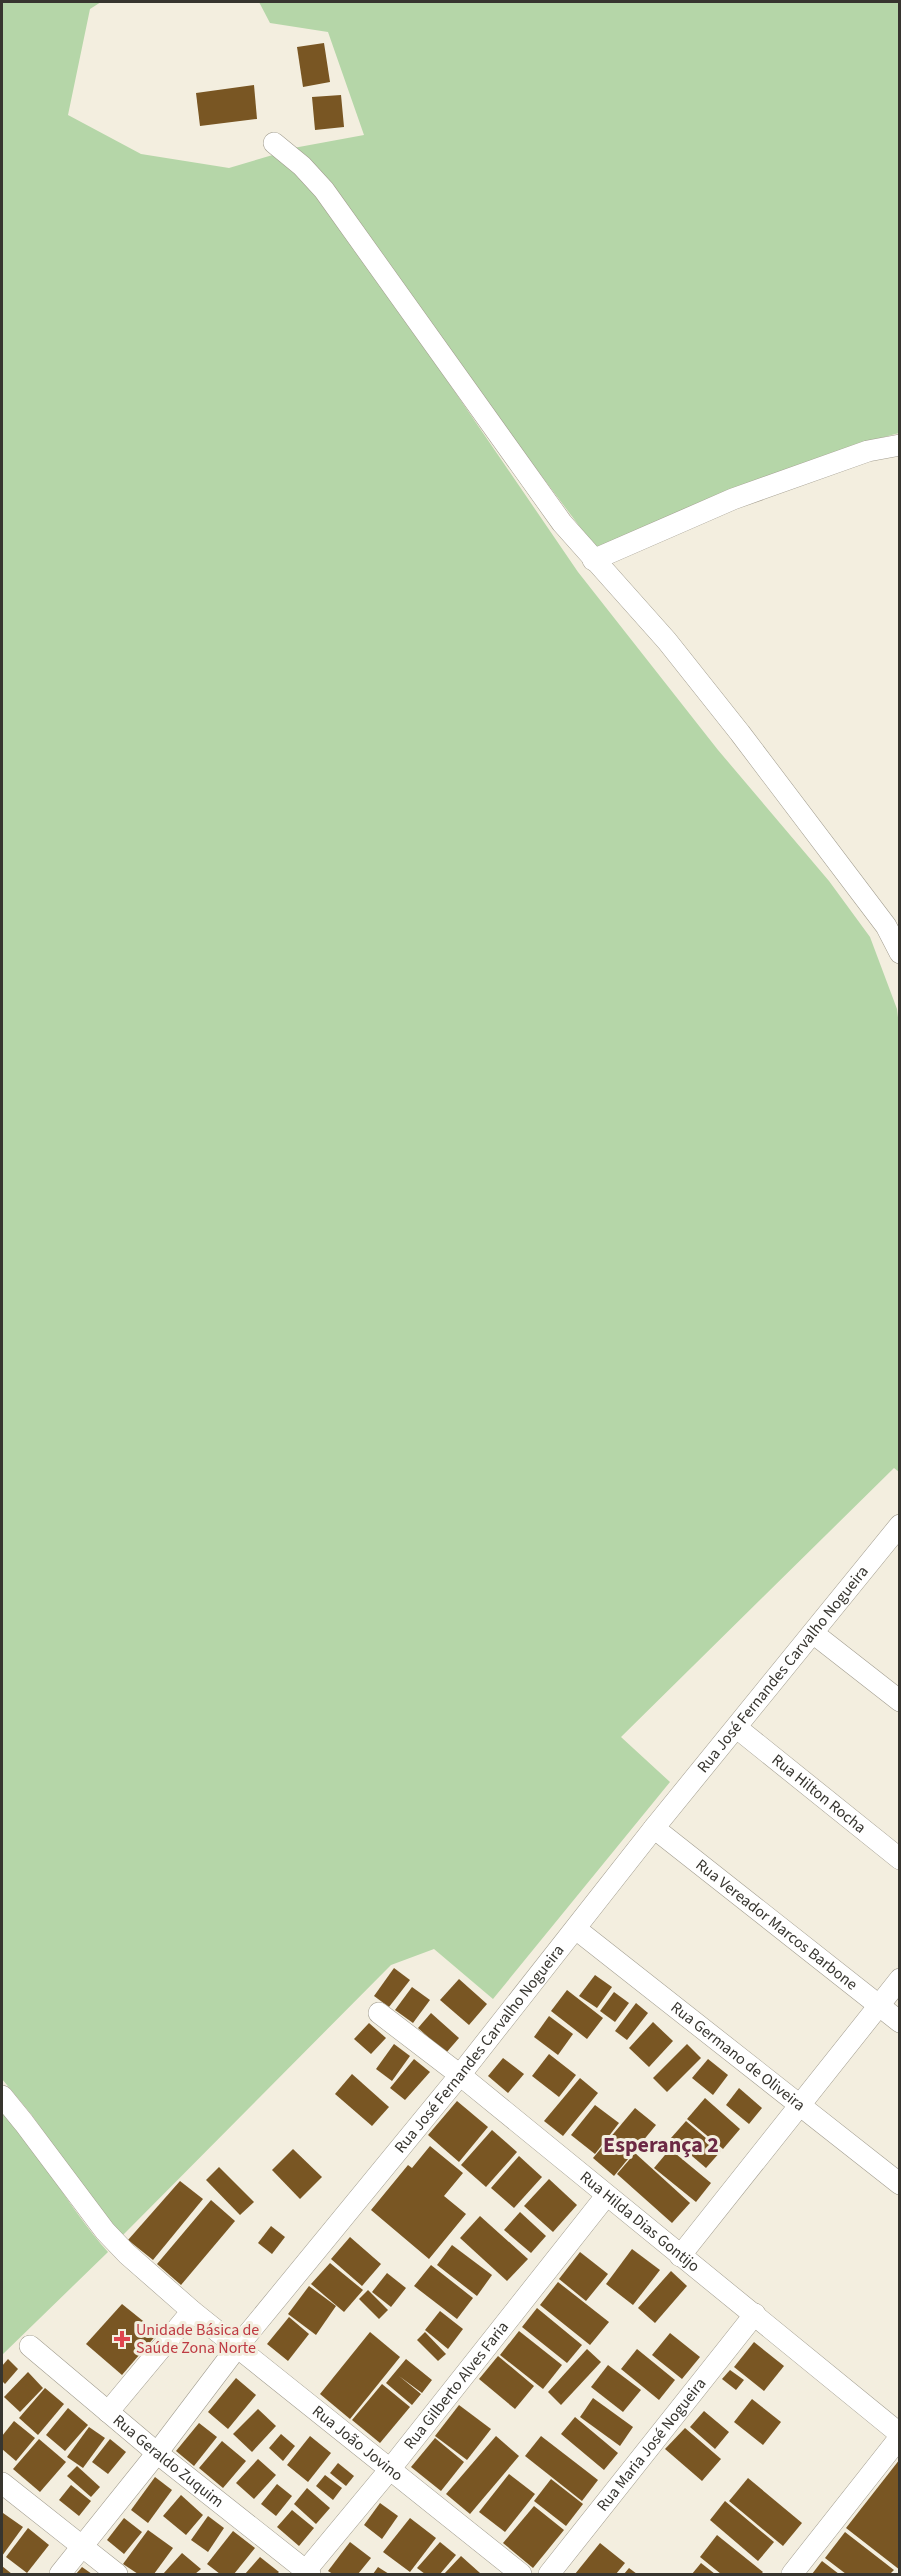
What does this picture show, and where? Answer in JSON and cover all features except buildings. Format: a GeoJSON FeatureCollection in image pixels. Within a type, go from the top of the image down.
{"type":"FeatureCollection","features":[{"type":"Feature","properties":{"kind":"street"},"geometry":{"type":"LineString","coordinates":[[274,143],[302,166],[324,190],[562,523],[667,641],[740,733],[898,943]]}},
{"type":"Feature","properties":{"kind":"street"},"geometry":{"type":"LineString","coordinates":[[593,560],[733,499],[868,451],[900,445]]}},
{"type":"Feature","properties":{"kind":"street","name":"Rua José Fernandes Carvalho Nogueira"},"geometry":{"type":"LineString","coordinates":[[60,2574],[158,2453],[238,2346],[460,2075],[654,1828],[896,1535]]}},
{"type":"Feature","properties":{"kind":"street"},"geometry":{"type":"LineString","coordinates":[[813,1633],[900,1701]]}},
{"type":"Feature","properties":{"kind":"street","name":"Rua Hilton Rocha"},"geometry":{"type":"LineString","coordinates":[[737,1728],[900,1859]]}},
{"type":"Feature","properties":{"kind":"street","name":"Rua Vereador Marcos Barbone"},"geometry":{"type":"LineString","coordinates":[[654,1828],[900,2022]]}},
{"type":"Feature","properties":{"kind":"street","name":"Rua Germano de Oliveira"},"geometry":{"type":"LineString","coordinates":[[576,1929],[900,2184]]}},
{"type":"Feature","properties":{"kind":"street"},"geometry":{"type":"LineString","coordinates":[[680,2256],[900,1979]]}},
{"type":"Feature","properties":{"kind":"street","name":"Rua Hilda Dias Gontijo"},"geometry":{"type":"LineString","coordinates":[[379,2013],[460,2075],[680,2256],[755,2314],[900,2436]]}},
{"type":"Feature","properties":{"kind":"street","name":"Rua João Jovino"},"geometry":{"type":"LineString","coordinates":[[2,2096],[105,2231],[127,2254],[192,2311],[521,2574]]}},
{"type":"Feature","properties":{"kind":"street","name":"Rua Gilberto Alves Faria"},"geometry":{"type":"LineString","coordinates":[[306,2573],[606,2196]]}},
{"type":"Feature","properties":{"kind":"street"},"geometry":{"type":"LineString","coordinates":[[108,2412],[192,2311]]}},
{"type":"Feature","properties":{"kind":"street","name":"Rua Maria José Nogueira"},"geometry":{"type":"LineString","coordinates":[[549,2574],[755,2314]]}},
{"type":"Feature","properties":{"kind":"street","name":"Rua Geraldo Zuquim"},"geometry":{"type":"LineString","coordinates":[[30,2346],[306,2573]]}},
{"type":"Feature","properties":{"kind":"street"},"geometry":{"type":"LineString","coordinates":[[792,2574],[900,2436]]}},
{"type":"Feature","properties":{"kind":"street"},"geometry":{"type":"LineString","coordinates":[[2,2483],[117,2574]]}},
{"type":"Feature","properties":{"kind":"green space"},"geometry":{"type":"Polygon","coordinates":[[[2,2],[101,2],[90,9],[68,115],[141,154],[229,168],[276,154],[313,184],[578,572],[718,750],[829,881],[870,937],[897,1009],[899,1026],[899,1472],[894,1468],[621,1737],[670,1782],[493,1999],[434,1949],[391,1965],[120,2238],[31,2114],[2,2079],[2,2]]]}},
{"type":"Feature","properties":{"kind":"green space"},"geometry":{"type":"Polygon","coordinates":[[[259,2],[899,2],[899,433],[859,444],[598,551],[319,180],[288,149],[364,135],[328,32],[270,23],[259,2]]]}},
{"type":"Feature","properties":{"kind":"green space"},"geometry":{"type":"Polygon","coordinates":[[[2,2108],[80,2217],[108,2252],[2,2355],[2,2108]]]}},
{"type":"Feature","properties":{"kind":"place","name":"Unidade Básica de Saúde Zona Norte"},"geometry":{"type":"Point","coordinates":[122,2339]}},
{"type":"Feature","properties":{"kind":"district","name":"Esperança 2"},"geometry":{"type":"Point","coordinates":[661,2145]}}]}
